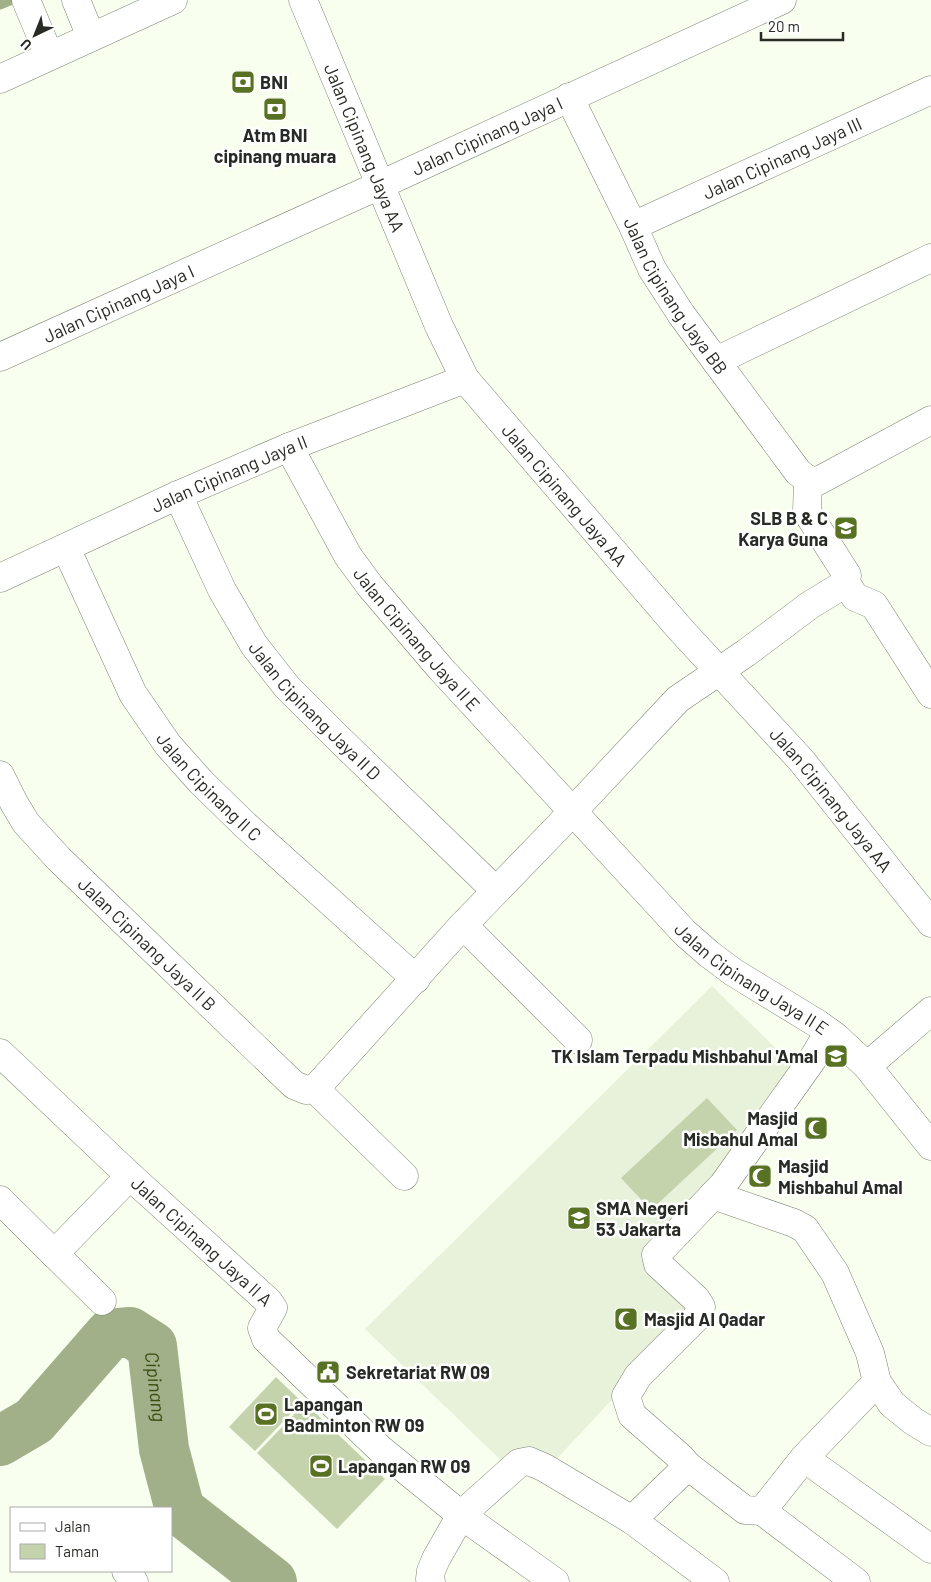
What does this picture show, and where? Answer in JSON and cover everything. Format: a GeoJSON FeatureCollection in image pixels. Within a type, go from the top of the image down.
{"type":"FeatureCollection","features":[{"type":"Feature","properties":{"kind":"street"},"geometry":{"type":"LineString","coordinates":[[26,0],[46,48]]}},
{"type":"Feature","properties":{"kind":"street"},"geometry":{"type":"LineString","coordinates":[[76,0],[89,32]]}},
{"type":"Feature","properties":{"kind":"street","name":"Jalan Cipinang Jaya AA"},"geometry":{"type":"LineString","coordinates":[[303,0],[439,326],[465,379],[680,629],[801,760],[931,923]]}},
{"type":"Feature","properties":{"kind":"street","name":"Jalan Cipinang Jaya I"},"geometry":{"type":"LineString","coordinates":[[0,357],[380,186],[782,0]]}},
{"type":"Feature","properties":{"kind":"street"},"geometry":{"type":"LineString","coordinates":[[0,79],[46,48],[162,2]]}},
{"type":"Feature","properties":{"kind":"street","name":"Jalan Cipinang Jaya III"},"geometry":{"type":"LineString","coordinates":[[633,226],[931,90]]}},
{"type":"Feature","properties":{"kind":"street","name":"Jalan Cipinang Jaya BB"},"geometry":{"type":"LineString","coordinates":[[569,97],[633,226],[652,269],[681,314],[752,412],[798,472],[808,480]]}},
{"type":"Feature","properties":{"kind":"street"},"geometry":{"type":"LineString","coordinates":[[716,361],[931,258]]}},
{"type":"Feature","properties":{"kind":"street","name":"Jalan Cipinang Jaya II"},"geometry":{"type":"LineString","coordinates":[[0,578],[178,495],[289,447],[465,379]]}},
{"type":"Feature","properties":{"kind":"street"},"geometry":{"type":"LineString","coordinates":[[931,420],[818,481],[808,480],[807,512],[847,575],[846,583],[855,597],[874,605],[931,694]]}},
{"type":"Feature","properties":{"kind":"street","name":"Jalan Cipinang Jaya II E"},"geometry":{"type":"LineString","coordinates":[[289,447],[348,556],[370,586],[441,669],[572,812],[655,902],[708,954],[733,972],[829,1032],[867,1066],[931,1146]]}},
{"type":"Feature","properties":{"kind":"street","name":"Jalan Cipinang Jaya II D"},"geometry":{"type":"LineString","coordinates":[[178,495],[222,590],[254,645],[287,687],[336,737],[496,891]]}},
{"type":"Feature","properties":{"kind":"street","name":"Jalan Cipinang II C"},"geometry":{"type":"LineString","coordinates":[[66,548],[133,694],[168,745],[201,782],[244,824],[416,979]]}},
{"type":"Feature","properties":{"kind":"street"},"geometry":{"type":"LineString","coordinates":[[404,1176],[315,1089],[464,924],[678,699],[720,671],[810,605],[846,583]]}},
{"type":"Feature","properties":{"kind":"street","name":"Jalan Cipinang Jaya II B"},"geometry":{"type":"LineString","coordinates":[[0,775],[26,823],[59,859],[294,1085],[306,1090],[315,1089]]}},
{"type":"Feature","properties":{"kind":"street"},"geometry":{"type":"LineString","coordinates":[[464,924],[578,1040]]}},
{"type":"Feature","properties":{"kind":"street"},"geometry":{"type":"LineString","coordinates":[[867,1066],[931,1011]]}},
{"type":"Feature","properties":{"kind":"street"},"geometry":{"type":"LineString","coordinates":[[829,1032],[812,1060],[723,1185],[656,1255],[658,1264],[696,1299],[701,1307],[699,1315],[638,1376],[626,1396],[632,1415],[688,1466],[745,1510],[762,1512],[856,1582]]}},
{"type":"Feature","properties":{"kind":"street","name":"Jalan Cipinang Jaya II A"},"geometry":{"type":"LineString","coordinates":[[5,1067],[130,1176],[268,1301],[272,1308],[262,1328],[266,1339],[379,1448],[461,1515]]}},
{"type":"Feature","properties":{"kind":"street"},"geometry":{"type":"LineString","coordinates":[[54,1254],[130,1176]]}},
{"type":"Feature","properties":{"kind":"street"},"geometry":{"type":"LineString","coordinates":[[713,1194],[794,1223],[805,1229],[835,1273],[870,1353],[877,1382],[892,1404],[913,1421],[931,1432]]}},
{"type":"Feature","properties":{"kind":"street"},"geometry":{"type":"LineString","coordinates":[[0,1200],[102,1301]]}},
{"type":"Feature","properties":{"kind":"street"},"geometry":{"type":"LineString","coordinates":[[762,1512],[804,1458],[877,1382]]}},
{"type":"Feature","properties":{"kind":"street"},"geometry":{"type":"LineString","coordinates":[[804,1458],[931,1549]]}},
{"type":"Feature","properties":{"kind":"street"},"geometry":{"type":"LineString","coordinates":[[431,1582],[431,1570],[461,1515],[519,1463],[529,1461],[545,1468],[632,1520],[715,1582]]}},
{"type":"Feature","properties":{"kind":"street"},"geometry":{"type":"LineString","coordinates":[[632,1520],[688,1466]]}},
{"type":"Feature","properties":{"kind":"street"},"geometry":{"type":"LineString","coordinates":[[461,1515],[555,1582]]}},
{"type":"Feature","properties":{"kind":"shaded area","name":"SMA Negeri 53 Jakarta"},"geometry":{"type":"Polygon","coordinates":[[[712,986],[797,1069],[767,1115],[654,1246],[702,1303],[550,1466],[511,1470],[365,1329],[712,986]]]}},
{"type":"Feature","properties":{"kind":"green space"},"geometry":{"type":"Polygon","coordinates":[[[707,1098],[737,1130],[651,1210],[621,1178],[707,1098]]]}},
{"type":"Feature","properties":{"kind":"green space","name":"Lapangan Badminton RW 09"},"geometry":{"type":"Polygon","coordinates":[[[276,1377],[302,1402],[255,1451],[229,1427],[276,1377]]]}},
{"type":"Feature","properties":{"kind":"green space","name":"Lapangan RW 09"},"geometry":{"type":"Polygon","coordinates":[[[305,1403],[385,1479],[337,1529],[257,1453],[305,1403]]]}},
{"type":"Feature","properties":{"kind":"waterway"},"geometry":{"type":"LineString","coordinates":[[0,5],[12,0]]}},
{"type":"Feature","properties":{"kind":"waterway","name":"Cipinang"},"geometry":{"type":"LineString","coordinates":[[0,1441],[34,1421],[110,1334],[130,1332],[152,1346],[164,1449],[180,1510],[272,1582]]}},
{"type":"Feature","properties":{"kind":"place","name":"BNI"},"geometry":{"type":"Point","coordinates":[243,82]}},
{"type":"Feature","properties":{"kind":"place","name":"Atm BNI cipinang muara"},"geometry":{"type":"Point","coordinates":[275,109]}},
{"type":"Feature","properties":{"kind":"place","name":"SLB B & C Karya Guna"},"geometry":{"type":"Point","coordinates":[846,528]}},
{"type":"Feature","properties":{"kind":"place","name":"TK Islam Terpadu Mishbahul 'Amal"},"geometry":{"type":"Point","coordinates":[836,1056]}},
{"type":"Feature","properties":{"kind":"place","name":"Masjid Misbahul Amal"},"geometry":{"type":"Point","coordinates":[816,1128]}},
{"type":"Feature","properties":{"kind":"place","name":"Masjid Mishbahul Amal"},"geometry":{"type":"Point","coordinates":[760,1176]}},
{"type":"Feature","properties":{"kind":"place","name":"SMA Negeri 53 Jakarta"},"geometry":{"type":"Point","coordinates":[579,1218]}},
{"type":"Feature","properties":{"kind":"place","name":"Masjid Al Qadar"},"geometry":{"type":"Point","coordinates":[626,1319]}},
{"type":"Feature","properties":{"kind":"place","name":"Sekretariat RW 09"},"geometry":{"type":"Point","coordinates":[328,1372]}},
{"type":"Feature","properties":{"kind":"place","name":"Lapangan Badminton RW 09"},"geometry":{"type":"Point","coordinates":[266,1414]}},
{"type":"Feature","properties":{"kind":"place","name":"Lapangan RW 09"},"geometry":{"type":"Point","coordinates":[321,1466]}}]}
